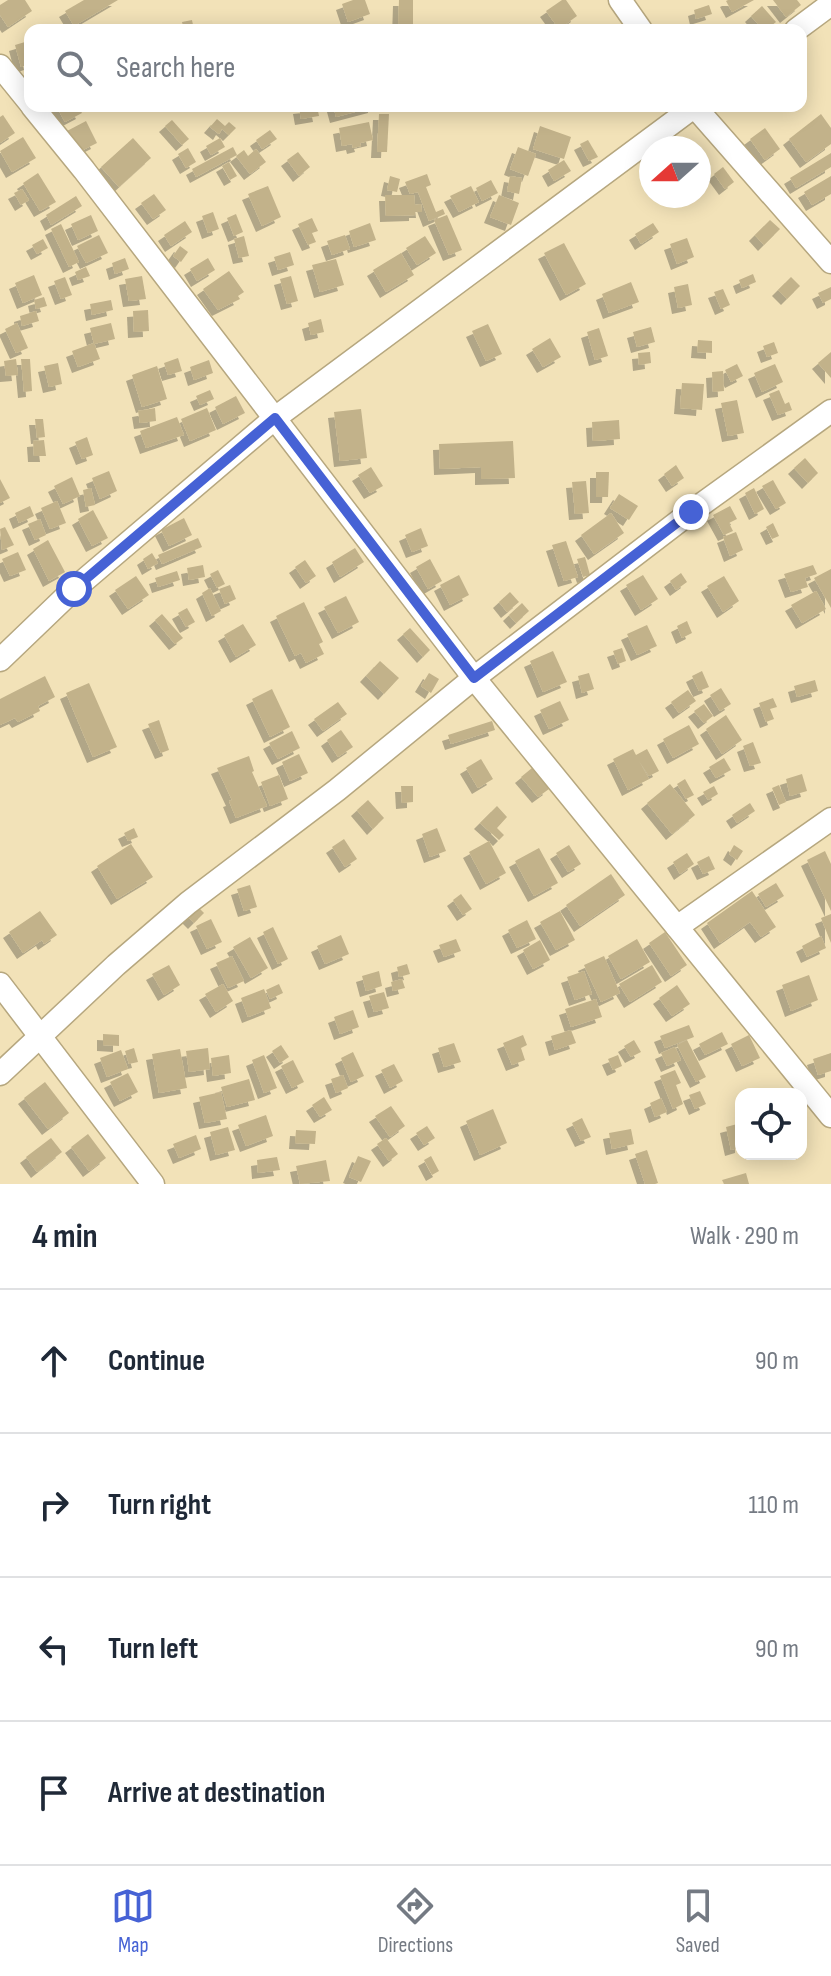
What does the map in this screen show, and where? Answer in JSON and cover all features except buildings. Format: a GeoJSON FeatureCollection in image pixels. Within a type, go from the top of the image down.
{"type":"FeatureCollection","features":[{"type":"Feature","properties":{"kind":"street"},"geometry":{"type":"LineString","coordinates":[[620,0],[637,24]]}},
{"type":"Feature","properties":{"kind":"street"},"geometry":{"type":"LineString","coordinates":[[804,24],[831,4]]}},
{"type":"Feature","properties":{"kind":"street"},"geometry":{"type":"LineString","coordinates":[[0,66],[24,96]]}},
{"type":"Feature","properties":{"kind":"street"},"geometry":{"type":"LineString","coordinates":[[36,112],[474,678],[831,1116]]}},
{"type":"Feature","properties":{"kind":"street"},"geometry":{"type":"LineString","coordinates":[[0,660],[74,589],[275,418],[686,112]]}},
{"type":"Feature","properties":{"kind":"street"},"geometry":{"type":"LineString","coordinates":[[699,112],[831,262]]}},
{"type":"Feature","properties":{"kind":"street"},"geometry":{"type":"LineString","coordinates":[[0,1074],[188,903],[337,790],[474,678],[691,512],[831,411]]}},
{"type":"Feature","properties":{"kind":"street"},"geometry":{"type":"LineString","coordinates":[[677,927],[831,819]]}},
{"type":"Feature","properties":{"kind":"street"},"geometry":{"type":"LineString","coordinates":[[0,984],[153,1184]]}},
{"type":"Feature","properties":{"kind":"route"},"geometry":{"type":"LineString","coordinates":[[74,589],[275,418],[474,678],[691,512]]}}]}
